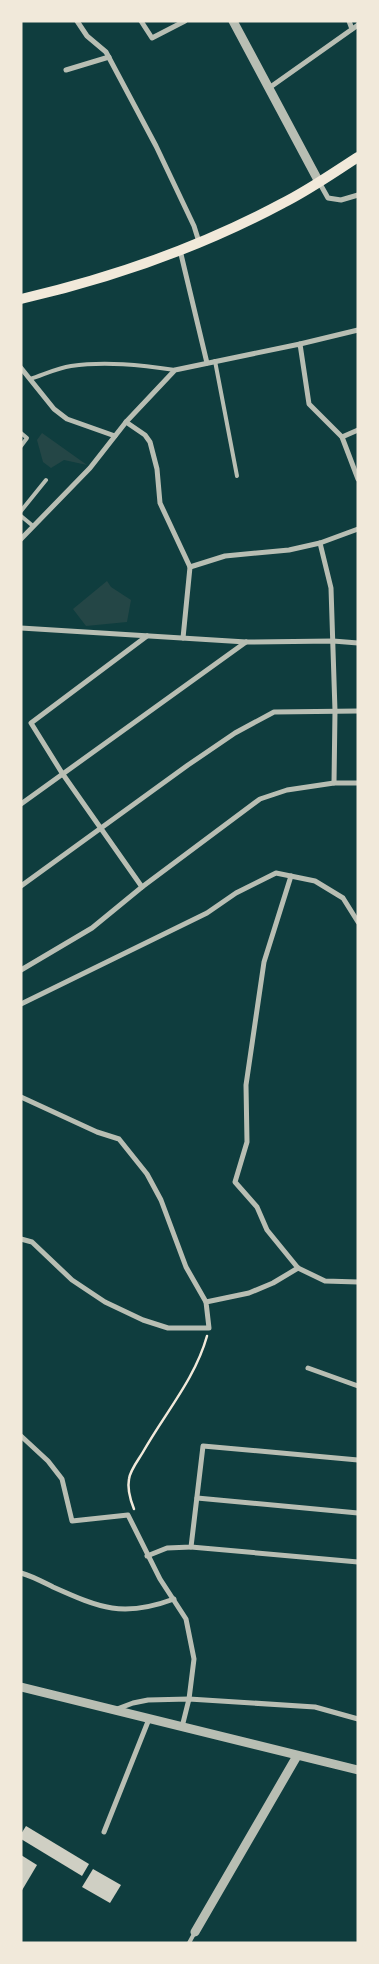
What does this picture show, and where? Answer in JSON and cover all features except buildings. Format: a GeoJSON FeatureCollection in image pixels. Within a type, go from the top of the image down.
{"type":"FeatureCollection","features":[{"type":"Feature","properties":{"kind":"main road"},"geometry":{"type":"LineString","coordinates":[[21,298],[108,276],[200,242],[284,203],[358,157]]}},
{"type":"Feature","properties":{"kind":"street"},"geometry":{"type":"LineString","coordinates":[[77,21],[87,36],[106,52],[109,57],[156,146],[200,242]]}},
{"type":"Feature","properties":{"kind":"street"},"geometry":{"type":"LineString","coordinates":[[141,21],[152,38],[185,21]]}},
{"type":"Feature","properties":{"kind":"street"},"geometry":{"type":"LineString","coordinates":[[233,21],[328,198],[341,200],[358,196]]}},
{"type":"Feature","properties":{"kind":"street"},"geometry":{"type":"LineString","coordinates":[[348,21],[352,29]]}},
{"type":"Feature","properties":{"kind":"street"},"geometry":{"type":"LineString","coordinates":[[269,88],[358,25]]}},
{"type":"Feature","properties":{"kind":"street"},"geometry":{"type":"LineString","coordinates":[[66,70],[109,57]]}},
{"type":"Feature","properties":{"kind":"street"},"geometry":{"type":"LineString","coordinates":[[180,250],[207,363]]}},
{"type":"Feature","properties":{"kind":"street"},"geometry":{"type":"LineString","coordinates":[[21,539],[90,468],[126,422],[175,370],[358,330]]}},
{"type":"Feature","properties":{"kind":"street"},"geometry":{"type":"LineString","coordinates":[[300,344],[309,404],[342,437],[358,478]]}},
{"type":"Feature","properties":{"kind":"street"},"geometry":{"type":"LineString","coordinates":[[21,368],[54,409],[67,419],[115,436]]}},
{"type":"Feature","properties":{"kind":"street"},"geometry":{"type":"LineString","coordinates":[[126,422],[145,435],[150,442],[157,469],[160,503],[190,567],[183,638]]}},
{"type":"Feature","properties":{"kind":"street"},"geometry":{"type":"LineString","coordinates":[[342,437],[358,430]]}},
{"type":"Feature","properties":{"kind":"street"},"geometry":{"type":"LineString","coordinates":[[190,567],[225,556],[289,550],[320,543],[358,529]]}},
{"type":"Feature","properties":{"kind":"street"},"geometry":{"type":"LineString","coordinates":[[320,543],[332,588],[335,711],[334,783]]}},
{"type":"Feature","properties":{"kind":"street"},"geometry":{"type":"LineString","coordinates":[[21,628],[246,642],[333,641],[358,643]]}},
{"type":"Feature","properties":{"kind":"street"},"geometry":{"type":"LineString","coordinates":[[142,887],[62,772],[31,723],[147,636]]}},
{"type":"Feature","properties":{"kind":"street"},"geometry":{"type":"LineString","coordinates":[[21,804],[62,772],[246,642]]}},
{"type":"Feature","properties":{"kind":"street"},"geometry":{"type":"LineString","coordinates":[[21,886],[235,733],[274,712],[358,711]]}},
{"type":"Feature","properties":{"kind":"street"},"geometry":{"type":"LineString","coordinates":[[21,970],[92,928],[142,887],[260,799],[287,790],[334,783],[358,782]]}},
{"type":"Feature","properties":{"kind":"street"},"geometry":{"type":"LineString","coordinates":[[21,1004],[207,912],[236,893],[276,873],[315,881],[343,898],[358,922]]}},
{"type":"Feature","properties":{"kind":"street"},"geometry":{"type":"LineString","coordinates":[[291,876],[264,962],[246,1085],[247,1142],[235,1182],[257,1207],[267,1230],[298,1268],[325,1280],[358,1282]]}},
{"type":"Feature","properties":{"kind":"street"},"geometry":{"type":"LineString","coordinates":[[21,1097],[97,1132],[119,1139],[148,1174],[162,1200],[186,1267],[206,1302],[209,1328],[168,1328],[143,1320],[105,1302],[72,1280],[32,1242],[21,1239]]}},
{"type":"Feature","properties":{"kind":"street"},"geometry":{"type":"LineString","coordinates":[[206,1302],[249,1293],[273,1284],[298,1268]]}},
{"type":"Feature","properties":{"kind":"street"},"geometry":{"type":"LineString","coordinates":[[308,1368],[358,1386]]}},
{"type":"Feature","properties":{"kind":"street"},"geometry":{"type":"LineString","coordinates":[[21,1436],[48,1460],[62,1479],[72,1521],[128,1515],[160,1579],[186,1619],[194,1659],[190,1699],[182,1727]]}},
{"type":"Feature","properties":{"kind":"street"},"geometry":{"type":"LineString","coordinates":[[191,1547],[203,1446],[358,1460]]}},
{"type":"Feature","properties":{"kind":"street"},"geometry":{"type":"LineString","coordinates":[[197,1498],[358,1513]]}},
{"type":"Feature","properties":{"kind":"street"},"geometry":{"type":"LineString","coordinates":[[148,1556],[167,1548],[191,1547],[358,1562]]}},
{"type":"Feature","properties":{"kind":"street"},"geometry":{"type":"LineString","coordinates":[[21,1573],[97,1606],[114,1609],[151,1608],[174,1599]]}},
{"type":"Feature","properties":{"kind":"street"},"geometry":{"type":"LineString","coordinates":[[21,1687],[358,1770]]}},
{"type":"Feature","properties":{"kind":"street"},"geometry":{"type":"LineString","coordinates":[[114,1710],[148,1700],[190,1699],[315,1708],[358,1719]]}},
{"type":"Feature","properties":{"kind":"street"},"geometry":{"type":"LineString","coordinates":[[104,1832],[149,1719]]}},
{"type":"Feature","properties":{"kind":"street"},"geometry":{"type":"LineString","coordinates":[[195,1932],[297,1756]]}},
{"type":"Feature","properties":{"kind":"lane"},"geometry":{"type":"LineString","coordinates":[[215,361],[237,476]]}},
{"type":"Feature","properties":{"kind":"lane"},"geometry":{"type":"LineString","coordinates":[[30,379],[70,366],[118,365],[175,370]]}},
{"type":"Feature","properties":{"kind":"lane"},"geometry":{"type":"LineString","coordinates":[[21,433],[28,438],[21,446]]}},
{"type":"Feature","properties":{"kind":"lane"},"geometry":{"type":"LineString","coordinates":[[21,511],[46,480]]}},
{"type":"Feature","properties":{"kind":"lane"},"geometry":{"type":"LineString","coordinates":[[21,516],[33,526]]}},
{"type":"Feature","properties":{"kind":"lane"},"geometry":{"type":"LineString","coordinates":[[189,1943],[195,1932]]}},
{"type":"Feature","properties":{"kind":"path"},"geometry":{"type":"LineString","coordinates":[[128,1515],[135,1510],[129,1498],[129,1477],[153,1435],[190,1379],[201,1357],[209,1328]]}},
{"type":"Feature","properties":{"kind":"shaded area"},"geometry":{"type":"Polygon","coordinates":[[[42,433],[87,465],[64,460],[51,468],[43,462],[37,440],[42,433]]]}},
{"type":"Feature","properties":{"kind":"shaded area"},"geometry":{"type":"Polygon","coordinates":[[[107,581],[111,587],[131,600],[127,622],[86,626],[73,609],[107,581]]]}}]}
